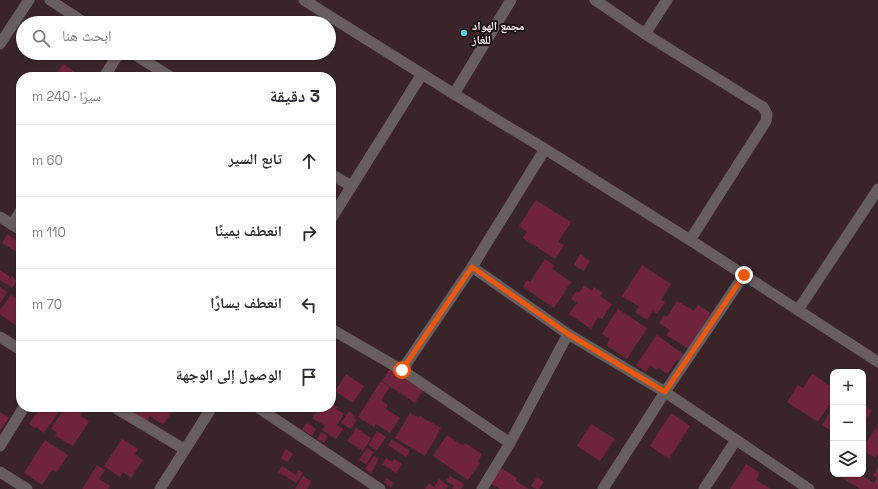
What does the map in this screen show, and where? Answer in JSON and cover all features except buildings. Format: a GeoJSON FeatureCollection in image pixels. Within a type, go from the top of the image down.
{"type":"FeatureCollection","features":[{"type":"Feature","properties":{"kind":"street"},"geometry":{"type":"LineString","coordinates":[[18,16],[29,0]]}},
{"type":"Feature","properties":{"kind":"street"},"geometry":{"type":"LineString","coordinates":[[50,0],[74,16]]}},
{"type":"Feature","properties":{"kind":"street"},"geometry":{"type":"LineString","coordinates":[[304,0],[330,16]]}},
{"type":"Feature","properties":{"kind":"street"},"geometry":{"type":"LineString","coordinates":[[454,94],[511,0]]}},
{"type":"Feature","properties":{"kind":"street"},"geometry":{"type":"LineString","coordinates":[[595,0],[645,34],[763,107],[767,114],[766,121],[690,240]]}},
{"type":"Feature","properties":{"kind":"street"},"geometry":{"type":"LineString","coordinates":[[645,34],[667,0]]}},
{"type":"Feature","properties":{"kind":"street"},"geometry":{"type":"LineString","coordinates":[[0,44],[16,20]]}},
{"type":"Feature","properties":{"kind":"street"},"geometry":{"type":"LineString","coordinates":[[336,20],[690,240],[878,362]]}},
{"type":"Feature","properties":{"kind":"street"},"geometry":{"type":"LineString","coordinates":[[107,72],[115,60]]}},
{"type":"Feature","properties":{"kind":"street"},"geometry":{"type":"LineString","coordinates":[[143,60],[163,72]]}},
{"type":"Feature","properties":{"kind":"street"},"geometry":{"type":"LineString","coordinates":[[336,211],[422,74]]}},
{"type":"Feature","properties":{"kind":"street"},"geometry":{"type":"LineString","coordinates":[[402,370],[472,267],[545,149]]}},
{"type":"Feature","properties":{"kind":"street"},"geometry":{"type":"LineString","coordinates":[[336,177],[352,186]]}},
{"type":"Feature","properties":{"kind":"street"},"geometry":{"type":"LineString","coordinates":[[798,310],[878,189]]}},
{"type":"Feature","properties":{"kind":"street"},"geometry":{"type":"LineString","coordinates":[[0,217],[16,227]]}},
{"type":"Feature","properties":{"kind":"street"},"geometry":{"type":"LineString","coordinates":[[472,267],[568,334],[665,392],[809,489]]}},
{"type":"Feature","properties":{"kind":"street"},"geometry":{"type":"LineString","coordinates":[[606,488],[665,392],[744,275]]}},
{"type":"Feature","properties":{"kind":"street"},"geometry":{"type":"LineString","coordinates":[[336,333],[402,370],[510,443]]}},
{"type":"Feature","properties":{"kind":"street"},"geometry":{"type":"LineString","coordinates":[[482,489],[510,443],[568,334]]}},
{"type":"Feature","properties":{"kind":"street"},"geometry":{"type":"LineString","coordinates":[[0,337],[16,347]]}},
{"type":"Feature","properties":{"kind":"street"},"geometry":{"type":"LineString","coordinates":[[0,446],[21,412]]}},
{"type":"Feature","properties":{"kind":"street"},"geometry":{"type":"LineString","coordinates":[[122,412],[184,449]]}},
{"type":"Feature","properties":{"kind":"street"},"geometry":{"type":"LineString","coordinates":[[165,487],[184,449],[209,412]]}},
{"type":"Feature","properties":{"kind":"street"},"geometry":{"type":"LineString","coordinates":[[264,412],[380,489]]}},
{"type":"Feature","properties":{"kind":"street"},"geometry":{"type":"LineString","coordinates":[[704,489],[736,440]]}},
{"type":"Feature","properties":{"kind":"street"},"geometry":{"type":"LineString","coordinates":[[0,472],[27,489]]}},
{"type":"Feature","properties":{"kind":"place","name":"مجمع الهواد للغاز"},"geometry":{"type":"Point","coordinates":[464,33]}},
{"type":"Feature","properties":{"kind":"route"},"geometry":{"type":"LineString","coordinates":[[402,370],[472,267],[568,334],[665,392],[744,275]]}}]}
